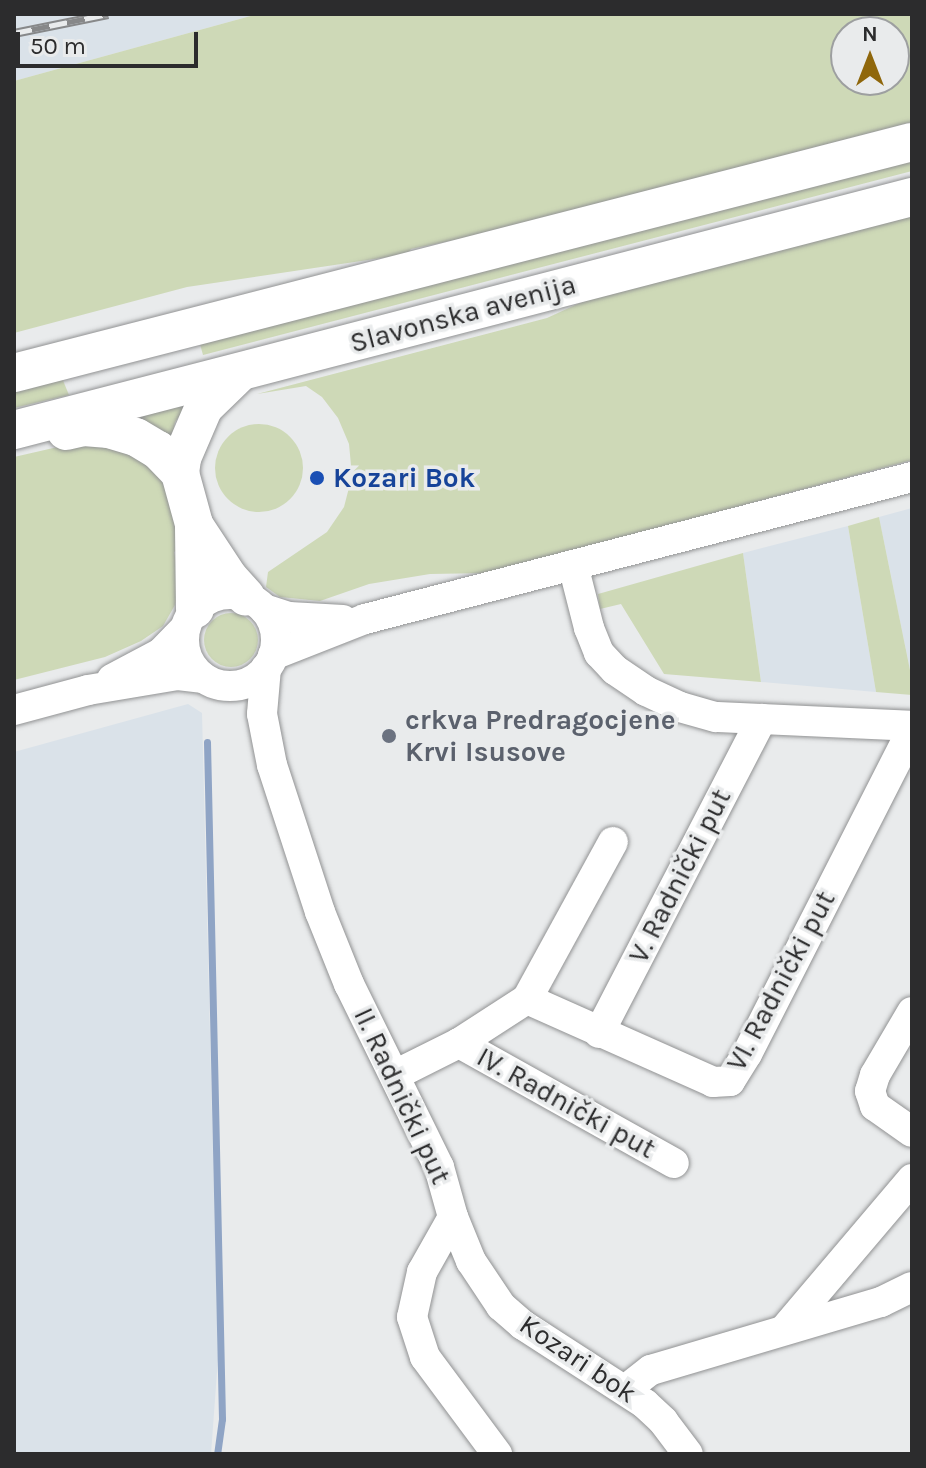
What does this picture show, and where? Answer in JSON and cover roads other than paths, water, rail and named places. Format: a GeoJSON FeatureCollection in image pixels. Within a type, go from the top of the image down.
{"type":"FeatureCollection","features":[{"type":"Feature","properties":{"kind":"main road","name":"Slavonska avenija"},"geometry":{"type":"LineString","coordinates":[[14,373],[912,142]]}},
{"type":"Feature","properties":{"kind":"main road","name":"Slavonska avenija"},"geometry":{"type":"LineString","coordinates":[[14,432],[912,197]]}},
{"type":"Feature","properties":{"kind":"main road"},"geometry":{"type":"LineString","coordinates":[[239,373],[216,393],[195,422],[185,443],[180,473],[194,524],[229,578],[255,603]]}},
{"type":"Feature","properties":{"kind":"main road"},"geometry":{"type":"LineString","coordinates":[[14,432],[57,433],[84,427],[109,429],[136,437],[158,450],[180,473]]}},
{"type":"Feature","properties":{"kind":"main road"},"geometry":{"type":"LineString","coordinates":[[190,619],[194,524]]}},
{"type":"Feature","properties":{"kind":"street"},"geometry":{"type":"LineString","coordinates":[[14,710],[88,690],[178,675],[240,685],[254,679],[270,662],[365,619],[912,477]]}},
{"type":"Feature","properties":{"kind":"street"},"geometry":{"type":"LineString","coordinates":[[573,565],[589,628],[599,653],[615,670],[680,707],[716,717],[912,728]]}},
{"type":"Feature","properties":{"kind":"street"},"geometry":{"type":"LineString","coordinates":[[88,690],[161,653],[190,619],[219,595],[255,603],[289,617],[365,619]]}},
{"type":"Feature","properties":{"kind":"street"},"geometry":{"type":"LineString","coordinates":[[255,603],[275,630],[270,662]]}},
{"type":"Feature","properties":{"kind":"street"},"geometry":{"type":"LineString","coordinates":[[190,619],[185,653],[210,681]]}},
{"type":"Feature","properties":{"kind":"street","name":"II. Radnički put"},"geometry":{"type":"LineString","coordinates":[[270,662],[262,714],[272,765],[333,947],[397,1074],[439,1167],[453,1217],[422,1272],[414,1295],[412,1317],[425,1357],[497,1454]]}},
{"type":"Feature","properties":{"kind":"street","name":"II. Radnički put"},"geometry":{"type":"LineString","coordinates":[[210,681],[245,717],[272,765]]}},
{"type":"Feature","properties":{"kind":"street","name":"V. Radnički put"},"geometry":{"type":"LineString","coordinates":[[599,1033],[762,719]]}},
{"type":"Feature","properties":{"kind":"street","name":"VI. Radnički put"},"geometry":{"type":"LineString","coordinates":[[527,999],[713,1082],[730,1081],[747,1054],[912,728]]}},
{"type":"Feature","properties":{"kind":"street"},"geometry":{"type":"LineString","coordinates":[[397,1074],[459,1043],[527,999],[613,842]]}},
{"type":"Feature","properties":{"kind":"street"},"geometry":{"type":"LineString","coordinates":[[912,1012],[875,1075],[870,1091],[875,1106],[912,1132]]}},
{"type":"Feature","properties":{"kind":"street","name":"IV. Radnički put"},"geometry":{"type":"LineString","coordinates":[[459,1043],[674,1163]]}},
{"type":"Feature","properties":{"kind":"street"},"geometry":{"type":"LineString","coordinates":[[784,1330],[912,1179]]}},
{"type":"Feature","properties":{"kind":"street","name":"Kozari bok"},"geometry":{"type":"LineString","coordinates":[[453,1217],[471,1261],[501,1306],[523,1325],[625,1390],[663,1421],[688,1454]]}},
{"type":"Feature","properties":{"kind":"street"},"geometry":{"type":"LineString","coordinates":[[625,1390],[651,1370],[881,1302],[912,1287]]}},
{"type":"Feature","properties":{"kind":"waterway"},"geometry":{"type":"LineString","coordinates":[[207,742],[222,1419],[217,1454]]}},
{"type":"Feature","properties":{"kind":"railway"},"geometry":{"type":"LineString","coordinates":[[14,33],[108,14]]}},
{"type":"Feature","properties":{"kind":"place","name":"Kozari Bok"},"geometry":{"type":"Point","coordinates":[317,478]}},
{"type":"Feature","properties":{"kind":"place","name":"crkva Predragocjene Krvi Isusove"},"geometry":{"type":"Point","coordinates":[389,736]}}]}
